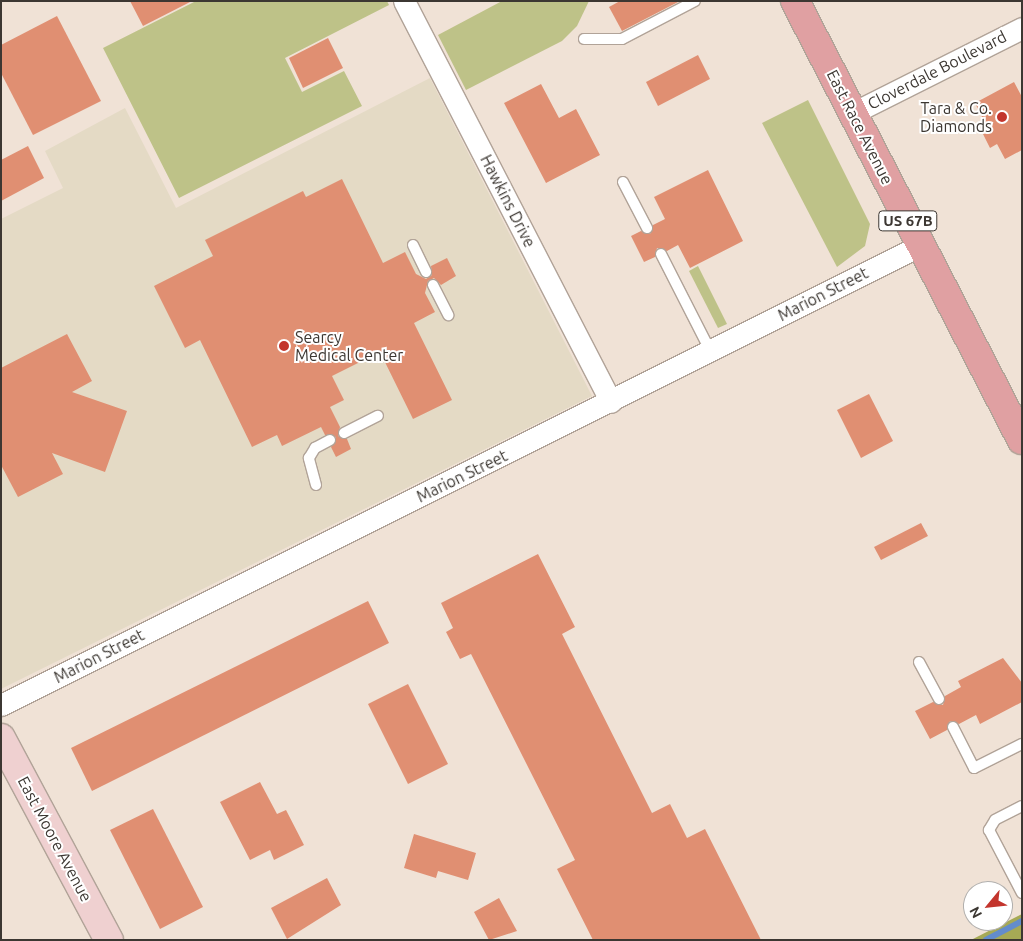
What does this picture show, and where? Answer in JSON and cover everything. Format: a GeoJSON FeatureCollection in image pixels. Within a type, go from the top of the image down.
{"type":"FeatureCollection","features":[{"type":"Feature","properties":{"kind":"main road","name":"East Race Avenue"},"geometry":{"type":"LineString","coordinates":[[795,1],[1022,440]]}},
{"type":"Feature","properties":{"kind":"street","name":"Hawkins Drive"},"geometry":{"type":"LineString","coordinates":[[404,1],[611,402]]}},
{"type":"Feature","properties":{"kind":"street","name":"Cloverdale Boulevard"},"geometry":{"type":"LineString","coordinates":[[853,113],[1022,28]]}},
{"type":"Feature","properties":{"kind":"street","name":"Marion Street"},"geometry":{"type":"LineString","coordinates":[[1,705],[611,402],[921,245]]}},
{"type":"Feature","properties":{"kind":"street","name":"East Moore Avenue"},"geometry":{"type":"LineString","coordinates":[[1,738],[110,940]]}},
{"type":"Feature","properties":{"kind":"lane"},"geometry":{"type":"LineString","coordinates":[[584,39],[622,39],[695,1]]}},
{"type":"Feature","properties":{"kind":"lane"},"geometry":{"type":"LineString","coordinates":[[623,182],[648,228]]}},
{"type":"Feature","properties":{"kind":"lane"},"geometry":{"type":"LineString","coordinates":[[413,245],[426,272]]}},
{"type":"Feature","properties":{"kind":"lane"},"geometry":{"type":"LineString","coordinates":[[661,254],[711,352]]}},
{"type":"Feature","properties":{"kind":"lane"},"geometry":{"type":"LineString","coordinates":[[433,285],[448,315]]}},
{"type":"Feature","properties":{"kind":"lane"},"geometry":{"type":"LineString","coordinates":[[344,433],[378,416]]}},
{"type":"Feature","properties":{"kind":"lane"},"geometry":{"type":"LineString","coordinates":[[316,485],[309,458],[315,448],[330,440]]}},
{"type":"Feature","properties":{"kind":"lane"},"geometry":{"type":"LineString","coordinates":[[920,662],[939,699]]}},
{"type":"Feature","properties":{"kind":"lane"},"geometry":{"type":"LineString","coordinates":[[953,727],[974,768],[1022,744]]}},
{"type":"Feature","properties":{"kind":"lane"},"geometry":{"type":"LineString","coordinates":[[1022,806],[995,820],[989,830],[1022,893]]}},
{"type":"Feature","properties":{"kind":"shaded area","name":"Searcy Medical Center"},"geometry":{"type":"Polygon","coordinates":[[[430,78],[592,396],[1,689],[1,219],[63,188],[45,151],[125,108],[176,208],[430,78]]]}},
{"type":"Feature","properties":{"kind":"green space"},"geometry":{"type":"Polygon","coordinates":[[[196,1],[387,1],[389,5],[285,58],[302,92],[344,71],[362,106],[179,198],[103,48],[196,1]]]}},
{"type":"Feature","properties":{"kind":"green space"},"geometry":{"type":"Polygon","coordinates":[[[502,1],[589,1],[577,26],[562,41],[466,90],[438,35],[502,1]]]}},
{"type":"Feature","properties":{"kind":"green space"},"geometry":{"type":"Polygon","coordinates":[[[808,100],[870,224],[865,246],[837,267],[762,123],[808,100]]]}},
{"type":"Feature","properties":{"kind":"green space"},"geometry":{"type":"Polygon","coordinates":[[[698,266],[727,324],[718,328],[689,271],[698,266]]]}},
{"type":"Feature","properties":{"kind":"green space"},"geometry":{"type":"Polygon","coordinates":[[[1022,914],[1022,940],[971,940],[989,931],[1013,931],[1013,919],[1022,914]]]}},
{"type":"Feature","properties":{"kind":"building"},"geometry":{"type":"Polygon","coordinates":[[[130,1],[192,1],[143,26],[130,1]]]}},
{"type":"Feature","properties":{"kind":"building"},"geometry":{"type":"Polygon","coordinates":[[[620,1],[680,1],[622,31],[609,7],[620,1]]]}},
{"type":"Feature","properties":{"kind":"building"},"geometry":{"type":"Polygon","coordinates":[[[57,16],[101,101],[33,135],[1,73],[1,45],[57,16]]]}},
{"type":"Feature","properties":{"kind":"building"},"geometry":{"type":"Polygon","coordinates":[[[328,38],[343,68],[303,88],[289,58],[328,38]]]}},
{"type":"Feature","properties":{"kind":"building"},"geometry":{"type":"Polygon","coordinates":[[[698,55],[710,79],[658,106],[646,82],[698,55]]]}},
{"type":"Feature","properties":{"kind":"building","name":"Tara & Co. Diamonds"},"geometry":{"type":"Polygon","coordinates":[[[1014,82],[1022,97],[1022,150],[1005,159],[997,144],[990,148],[983,134],[989,131],[975,103],[1014,82]]]}},
{"type":"Feature","properties":{"kind":"building"},"geometry":{"type":"Polygon","coordinates":[[[541,84],[559,118],[576,109],[600,155],[546,183],[504,103],[541,84]]]}},
{"type":"Feature","properties":{"kind":"building"},"geometry":{"type":"Polygon","coordinates":[[[28,146],[44,178],[1,201],[1,160],[28,146]]]}},
{"type":"Feature","properties":{"kind":"building"},"geometry":{"type":"Polygon","coordinates":[[[708,170],[743,241],[690,268],[678,245],[667,251],[657,248],[655,257],[644,262],[631,236],[641,231],[650,234],[653,225],[665,219],[654,197],[708,170]]]}},
{"type":"Feature","properties":{"kind":"building"},"geometry":{"type":"Polygon","coordinates":[[[342,179],[383,263],[405,252],[416,274],[426,279],[432,275],[431,266],[447,258],[456,276],[441,285],[434,278],[428,281],[425,293],[435,312],[414,323],[452,400],[413,419],[380,352],[332,376],[344,400],[330,407],[340,427],[338,436],[347,439],[351,449],[336,457],[331,447],[336,437],[325,435],[321,427],[282,446],[277,435],[252,447],[200,340],[185,348],[154,286],[213,256],[205,240],[303,191],[306,197],[342,179]]]}},
{"type":"Feature","properties":{"kind":"building"},"geometry":{"type":"Polygon","coordinates":[[[67,334],[92,381],[72,392],[127,411],[105,472],[52,453],[63,474],[18,497],[1,465],[1,368],[67,334]]]}},
{"type":"Feature","properties":{"kind":"building"},"geometry":{"type":"Polygon","coordinates":[[[869,394],[893,441],[861,458],[837,410],[869,394]]]}},
{"type":"Feature","properties":{"kind":"building"},"geometry":{"type":"Polygon","coordinates":[[[921,523],[928,536],[881,560],[874,547],[921,523]]]}},
{"type":"Feature","properties":{"kind":"building"},"geometry":{"type":"Polygon","coordinates":[[[538,554],[575,627],[562,634],[652,813],[670,804],[687,838],[705,829],[761,940],[593,940],[557,869],[575,860],[471,654],[460,659],[446,632],[453,628],[441,603],[538,554]]]}},
{"type":"Feature","properties":{"kind":"building"},"geometry":{"type":"Polygon","coordinates":[[[368,601],[389,643],[92,791],[71,748],[368,601]]]}},
{"type":"Feature","properties":{"kind":"building"},"geometry":{"type":"Polygon","coordinates":[[[1003,658],[1022,683],[1022,702],[980,724],[976,715],[959,724],[950,721],[947,730],[930,739],[915,711],[933,702],[943,705],[945,696],[961,687],[958,681],[1003,658]]]}},
{"type":"Feature","properties":{"kind":"building"},"geometry":{"type":"Polygon","coordinates":[[[408,684],[448,764],[408,784],[368,704],[408,684]]]}},
{"type":"Feature","properties":{"kind":"building"},"geometry":{"type":"Polygon","coordinates":[[[260,782],[277,814],[286,810],[304,845],[274,860],[270,850],[250,860],[220,802],[260,782]]]}},
{"type":"Feature","properties":{"kind":"building"},"geometry":{"type":"Polygon","coordinates":[[[153,809],[203,907],[160,929],[110,830],[153,809]]]}},
{"type":"Feature","properties":{"kind":"building"},"geometry":{"type":"Polygon","coordinates":[[[414,834],[476,853],[468,880],[438,871],[436,878],[404,868],[414,834]]]}},
{"type":"Feature","properties":{"kind":"building"},"geometry":{"type":"Polygon","coordinates":[[[327,878],[341,905],[287,939],[271,908],[327,878]]]}},
{"type":"Feature","properties":{"kind":"building"},"geometry":{"type":"Polygon","coordinates":[[[499,898],[517,931],[489,940],[474,912],[499,898]]]}},
{"type":"Feature","properties":{"kind":"waterway"},"geometry":{"type":"LineString","coordinates":[[986,940],[1022,921]]}},
{"type":"Feature","properties":{"kind":"place","name":"Tara & Co. Diamonds"},"geometry":{"type":"Point","coordinates":[1002,117]}},
{"type":"Feature","properties":{"kind":"place","name":"Searcy Medical Center"},"geometry":{"type":"Point","coordinates":[284,346]}}]}
